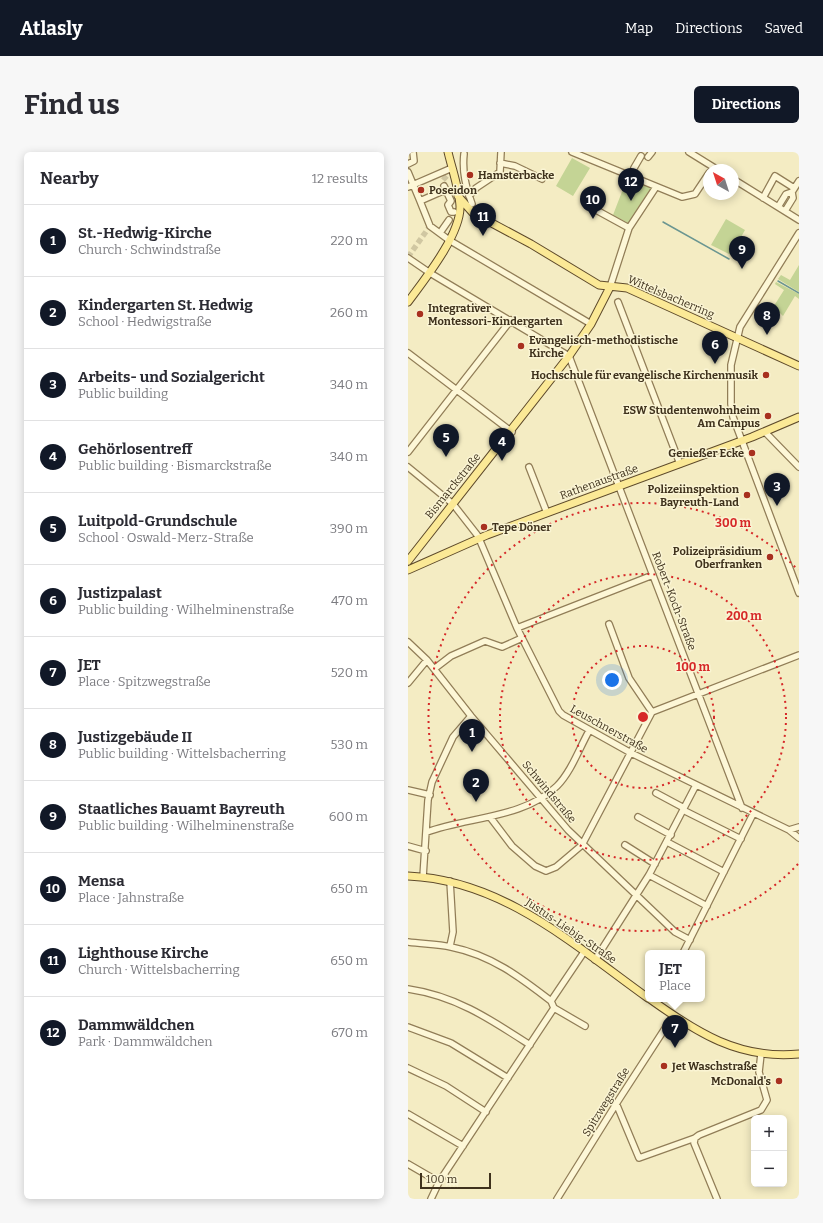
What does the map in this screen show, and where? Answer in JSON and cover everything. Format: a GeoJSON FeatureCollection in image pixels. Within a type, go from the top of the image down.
{"type":"FeatureCollection","features":[{"type":"Feature","properties":{"kind":"main road"},"geometry":{"type":"LineString","coordinates":[[408,302],[430,273],[457,224],[460,206],[448,152]]}},
{"type":"Feature","properties":{"kind":"main road"},"geometry":{"type":"LineString","coordinates":[[457,224],[473,213],[458,196]]}},
{"type":"Feature","properties":{"kind":"main road","name":"Wittelsbacherring"},"geometry":{"type":"LineString","coordinates":[[473,213],[531,244],[599,285],[626,288],[799,366]]}},
{"type":"Feature","properties":{"kind":"main road","name":"Bismarckstraße"},"geometry":{"type":"LineString","coordinates":[[408,561],[512,432],[569,356],[591,324],[610,287]]}},
{"type":"Feature","properties":{"kind":"main road","name":"Rathenaustraße"},"geometry":{"type":"LineString","coordinates":[[408,570],[479,538],[765,432],[799,417]]}},
{"type":"Feature","properties":{"kind":"main road"},"geometry":{"type":"LineString","coordinates":[[417,549],[420,558],[427,561]]}},
{"type":"Feature","properties":{"kind":"main road","name":"Justus-Liebig-Straße"},"geometry":{"type":"LineString","coordinates":[[408,876],[450,881],[472,887],[509,903],[544,923],[645,995]]}},
{"type":"Feature","properties":{"kind":"main road","name":"Justus-Liebig-Straße"},"geometry":{"type":"LineString","coordinates":[[658,1002],[673,1016],[699,1033],[725,1044],[761,1054],[799,1054]]}},
{"type":"Feature","properties":{"kind":"street"},"geometry":{"type":"LineString","coordinates":[[408,164],[414,161],[413,152]]}},
{"type":"Feature","properties":{"kind":"street"},"geometry":{"type":"LineString","coordinates":[[469,196],[476,188],[500,172],[501,152]]}},
{"type":"Feature","properties":{"kind":"street"},"geometry":{"type":"LineString","coordinates":[[572,152],[679,196],[688,197],[695,194],[703,182]]}},
{"type":"Feature","properties":{"kind":"street"},"geometry":{"type":"LineString","coordinates":[[689,152],[707,164]]}},
{"type":"Feature","properties":{"kind":"street"},"geometry":{"type":"LineString","coordinates":[[460,161],[464,153]]}},
{"type":"Feature","properties":{"kind":"street"},"geometry":{"type":"LineString","coordinates":[[464,153],[462,166],[472,204]]}},
{"type":"Feature","properties":{"kind":"street"},"geometry":{"type":"LineString","coordinates":[[634,168],[641,156]]}},
{"type":"Feature","properties":{"kind":"street"},"geometry":{"type":"LineString","coordinates":[[500,163],[515,166],[542,179]]}},
{"type":"Feature","properties":{"kind":"street"},"geometry":{"type":"LineString","coordinates":[[411,185],[452,168]]}},
{"type":"Feature","properties":{"kind":"street"},"geometry":{"type":"LineString","coordinates":[[408,172],[411,185],[420,201],[430,226],[449,240],[591,324]]}},
{"type":"Feature","properties":{"kind":"street"},"geometry":{"type":"LineString","coordinates":[[763,198],[775,176],[793,190]]}},
{"type":"Feature","properties":{"kind":"street"},"geometry":{"type":"LineString","coordinates":[[440,180],[442,188],[444,188],[452,201],[448,205],[452,212],[454,212]]}},
{"type":"Feature","properties":{"kind":"street"},"geometry":{"type":"LineString","coordinates":[[778,207],[786,194],[793,190],[799,181]]}},
{"type":"Feature","properties":{"kind":"street"},"geometry":{"type":"LineString","coordinates":[[739,183],[799,220]]}},
{"type":"Feature","properties":{"kind":"street"},"geometry":{"type":"LineString","coordinates":[[610,287],[629,228],[656,187]]}},
{"type":"Feature","properties":{"kind":"street"},"geometry":{"type":"LineString","coordinates":[[420,201],[444,188]]}},
{"type":"Feature","properties":{"kind":"street"},"geometry":{"type":"LineString","coordinates":[[785,212],[793,198],[793,190]]}},
{"type":"Feature","properties":{"kind":"street"},"geometry":{"type":"LineString","coordinates":[[588,205],[629,228]]}},
{"type":"Feature","properties":{"kind":"street"},"geometry":{"type":"LineString","coordinates":[[442,230],[449,220]]}},
{"type":"Feature","properties":{"kind":"street"},"geometry":{"type":"LineString","coordinates":[[799,233],[744,321],[737,338],[731,365],[730,404],[741,441],[799,593]]}},
{"type":"Feature","properties":{"kind":"street"},"geometry":{"type":"LineString","coordinates":[[408,258],[430,273],[569,356]]}},
{"type":"Feature","properties":{"kind":"street"},"geometry":{"type":"LineString","coordinates":[[618,302],[680,464]]}},
{"type":"Feature","properties":{"kind":"street"},"geometry":{"type":"LineString","coordinates":[[408,452],[511,320]]}},
{"type":"Feature","properties":{"kind":"street"},"geometry":{"type":"LineString","coordinates":[[408,353],[512,432]]}},
{"type":"Feature","properties":{"kind":"street","name":"Robert-Koch-Straße"},"geometry":{"type":"LineString","coordinates":[[569,356],[700,694],[734,790],[742,808]]}},
{"type":"Feature","properties":{"kind":"street"},"geometry":{"type":"LineString","coordinates":[[765,432],[799,467]]}},
{"type":"Feature","properties":{"kind":"street","name":"Leuschnerstraße"},"geometry":{"type":"LineString","coordinates":[[408,467],[453,504],[471,524],[479,538],[517,628],[559,711],[589,731],[753,814],[790,830],[799,838]]}},
{"type":"Feature","properties":{"kind":"street"},"geometry":{"type":"LineString","coordinates":[[529,467],[547,513]]}},
{"type":"Feature","properties":{"kind":"street"},"geometry":{"type":"LineString","coordinates":[[517,628],[653,575]]}},
{"type":"Feature","properties":{"kind":"street"},"geometry":{"type":"LineString","coordinates":[[609,624],[629,678],[652,712]]}},
{"type":"Feature","properties":{"kind":"street"},"geometry":{"type":"LineString","coordinates":[[434,669],[451,656],[484,641],[502,647],[522,638]]}},
{"type":"Feature","properties":{"kind":"street","name":"Schwindstraße"},"geometry":{"type":"LineString","coordinates":[[408,642],[427,660],[471,716],[582,845],[675,932],[690,940]]}},
{"type":"Feature","properties":{"kind":"street"},"geometry":{"type":"LineString","coordinates":[[490,817],[512,846],[542,870],[551,870],[582,845],[652,712],[799,655]]}},
{"type":"Feature","properties":{"kind":"street"},"geometry":{"type":"LineString","coordinates":[[408,683],[427,660]]}},
{"type":"Feature","properties":{"kind":"street"},"geometry":{"type":"LineString","coordinates":[[423,877],[432,782],[453,737],[471,716]]}},
{"type":"Feature","properties":{"kind":"street"},"geometry":{"type":"LineString","coordinates":[[427,832],[467,820],[490,817],[508,812],[541,798],[558,786],[589,731]]}},
{"type":"Feature","properties":{"kind":"street"},"geometry":{"type":"LineString","coordinates":[[595,960],[649,875],[696,785]]}},
{"type":"Feature","properties":{"kind":"street"},"geometry":{"type":"LineString","coordinates":[[408,790],[430,794]]}},
{"type":"Feature","properties":{"kind":"street"},"geometry":{"type":"LineString","coordinates":[[729,802],[734,790]]}},
{"type":"Feature","properties":{"kind":"street"},"geometry":{"type":"LineString","coordinates":[[656,793],[741,839]]}},
{"type":"Feature","properties":{"kind":"street"},"geometry":{"type":"LineString","coordinates":[[685,950],[753,814]]}},
{"type":"Feature","properties":{"kind":"street"},"geometry":{"type":"LineString","coordinates":[[638,817],[671,835]]}},
{"type":"Feature","properties":{"kind":"street"},"geometry":{"type":"LineString","coordinates":[[790,830],[799,827]]}},
{"type":"Feature","properties":{"kind":"street"},"geometry":{"type":"LineString","coordinates":[[667,842],[724,872]]}},
{"type":"Feature","properties":{"kind":"street"},"geometry":{"type":"LineString","coordinates":[[625,845],[655,864]]}},
{"type":"Feature","properties":{"kind":"street"},"geometry":{"type":"LineString","coordinates":[[408,846],[426,851]]}},
{"type":"Feature","properties":{"kind":"street"},"geometry":{"type":"LineString","coordinates":[[649,875],[707,906]]}},
{"type":"Feature","properties":{"kind":"street"},"geometry":{"type":"LineString","coordinates":[[450,881],[453,932],[450,946]]}},
{"type":"Feature","properties":{"kind":"street"},"geometry":{"type":"LineString","coordinates":[[408,942],[450,946],[496,962],[521,977],[551,1002],[554,1008],[585,1026]]}},
{"type":"Feature","properties":{"kind":"street"},"geometry":{"type":"LineString","coordinates":[[551,1002],[584,952]]}},
{"type":"Feature","properties":{"kind":"street"},"geometry":{"type":"LineString","coordinates":[[408,989],[431,993],[460,1003],[489,1018],[530,1045]]}},
{"type":"Feature","properties":{"kind":"street"},"geometry":{"type":"LineString","coordinates":[[431,1199],[439,1182],[554,1008]]}},
{"type":"Feature","properties":{"kind":"street","name":"Spitzwegstraße"},"geometry":{"type":"LineString","coordinates":[[557,1199],[616,1103],[673,1016]]}},
{"type":"Feature","properties":{"kind":"street"},"geometry":{"type":"LineString","coordinates":[[408,1027],[451,1044],[508,1078]]}},
{"type":"Feature","properties":{"kind":"street"},"geometry":{"type":"LineString","coordinates":[[616,1103],[639,1158],[695,1138],[699,1135],[759,1111],[764,1107],[767,1100],[759,1072],[761,1054]]}},
{"type":"Feature","properties":{"kind":"street"},"geometry":{"type":"LineString","coordinates":[[408,1068],[446,1086],[486,1112]]}},
{"type":"Feature","properties":{"kind":"street"},"geometry":{"type":"LineString","coordinates":[[408,1114],[463,1146]]}},
{"type":"Feature","properties":{"kind":"street"},"geometry":{"type":"LineString","coordinates":[[695,1138],[694,1143],[717,1199]]}},
{"type":"Feature","properties":{"kind":"street"},"geometry":{"type":"LineString","coordinates":[[408,1164],[439,1182]]}},
{"type":"Feature","properties":{"kind":"green space"},"geometry":{"type":"Polygon","coordinates":[[[572,158],[590,168],[573,196],[556,186],[572,158]]]}},
{"type":"Feature","properties":{"kind":"green space"},"geometry":{"type":"Polygon","coordinates":[[[628,176],[653,188],[630,224],[613,215],[628,176]]]}},
{"type":"Feature","properties":{"kind":"green space"},"geometry":{"type":"Polygon","coordinates":[[[726,219],[745,230],[731,255],[711,245],[726,219]]]}},
{"type":"Feature","properties":{"kind":"green space"},"geometry":{"type":"Polygon","coordinates":[[[799,265],[799,292],[778,279],[781,275],[790,280],[799,265]]]}},
{"type":"Feature","properties":{"kind":"green space"},"geometry":{"type":"Polygon","coordinates":[[[776,282],[799,294],[799,299],[795,296],[783,316],[778,311],[772,309],[784,290],[775,284],[776,282]]]}},
{"type":"Feature","properties":{"kind":"waterway"},"geometry":{"type":"LineString","coordinates":[[663,222],[729,259]]}},
{"type":"Feature","properties":{"kind":"waterway"},"geometry":{"type":"LineString","coordinates":[[778,281],[799,293]]}},
{"type":"Feature","properties":{"kind":"tunnel"},"geometry":{"type":"LineString","coordinates":[[443,180],[454,168]]}},
{"type":"Feature","properties":{"kind":"tunnel"},"geometry":{"type":"LineString","coordinates":[[408,257],[430,226]]}},
{"type":"Feature","properties":{"kind":"place","name":"Hamsterbacke"},"geometry":{"type":"Point","coordinates":[470,175]}},
{"type":"Feature","properties":{"kind":"place","name":"Poseidon"},"geometry":{"type":"Point","coordinates":[421,190]}},
{"type":"Feature","properties":{"kind":"place","name":"Dammwäldchen"},"geometry":{"type":"Point","coordinates":[631,201]}},
{"type":"Feature","properties":{"kind":"place","name":"Mensa"},"geometry":{"type":"Point","coordinates":[593,219]}},
{"type":"Feature","properties":{"kind":"place","name":"Lighthouse Kirche"},"geometry":{"type":"Point","coordinates":[483,236]}},
{"type":"Feature","properties":{"kind":"place","name":"Staatliches Bauamt Bayreuth"},"geometry":{"type":"Point","coordinates":[742,269]}},
{"type":"Feature","properties":{"kind":"place","name":"Integrativer Montessori-Kindergarten"},"geometry":{"type":"Point","coordinates":[420,314]}},
{"type":"Feature","properties":{"kind":"place","name":"Justizgebäude II"},"geometry":{"type":"Point","coordinates":[767,335]}},
{"type":"Feature","properties":{"kind":"place","name":"Evangelisch-methodistische Kirche"},"geometry":{"type":"Point","coordinates":[521,346]}},
{"type":"Feature","properties":{"kind":"place","name":"Justizpalast"},"geometry":{"type":"Point","coordinates":[715,364]}},
{"type":"Feature","properties":{"kind":"place","name":"Hochschule für evangelische Kirchenmusik"},"geometry":{"type":"Point","coordinates":[766,375]}},
{"type":"Feature","properties":{"kind":"place","name":"ESW Studentenwohnheim Am Campus"},"geometry":{"type":"Point","coordinates":[768,416]}},
{"type":"Feature","properties":{"kind":"place","name":"Genießer Ecke"},"geometry":{"type":"Point","coordinates":[752,453]}},
{"type":"Feature","properties":{"kind":"place","name":"Luitpold-Grundschule"},"geometry":{"type":"Point","coordinates":[446,457]}},
{"type":"Feature","properties":{"kind":"place","name":"Gehörlosentreff"},"geometry":{"type":"Point","coordinates":[502,461]}},
{"type":"Feature","properties":{"kind":"place","name":"Polizeiinspektion Bayreuth-Land"},"geometry":{"type":"Point","coordinates":[747,495]}},
{"type":"Feature","properties":{"kind":"place","name":"Arbeits- und Sozialgericht"},"geometry":{"type":"Point","coordinates":[777,506]}},
{"type":"Feature","properties":{"kind":"place","name":"Tepe Döner"},"geometry":{"type":"Point","coordinates":[484,527]}},
{"type":"Feature","properties":{"kind":"place","name":"Polizeipräsidium Oberfranken"},"geometry":{"type":"Point","coordinates":[770,557]}},
{"type":"Feature","properties":{"kind":"place","name":"St.-Hedwig-Kirche"},"geometry":{"type":"Point","coordinates":[472,752]}},
{"type":"Feature","properties":{"kind":"place","name":"Kindergarten St. Hedwig"},"geometry":{"type":"Point","coordinates":[476,802]}},
{"type":"Feature","properties":{"kind":"place","name":"JET"},"geometry":{"type":"Point","coordinates":[675,1048]}},
{"type":"Feature","properties":{"kind":"place","name":"Jet Waschstraße"},"geometry":{"type":"Point","coordinates":[664,1066]}},
{"type":"Feature","properties":{"kind":"place","name":"McDonald's"},"geometry":{"type":"Point","coordinates":[779,1081]}}]}
